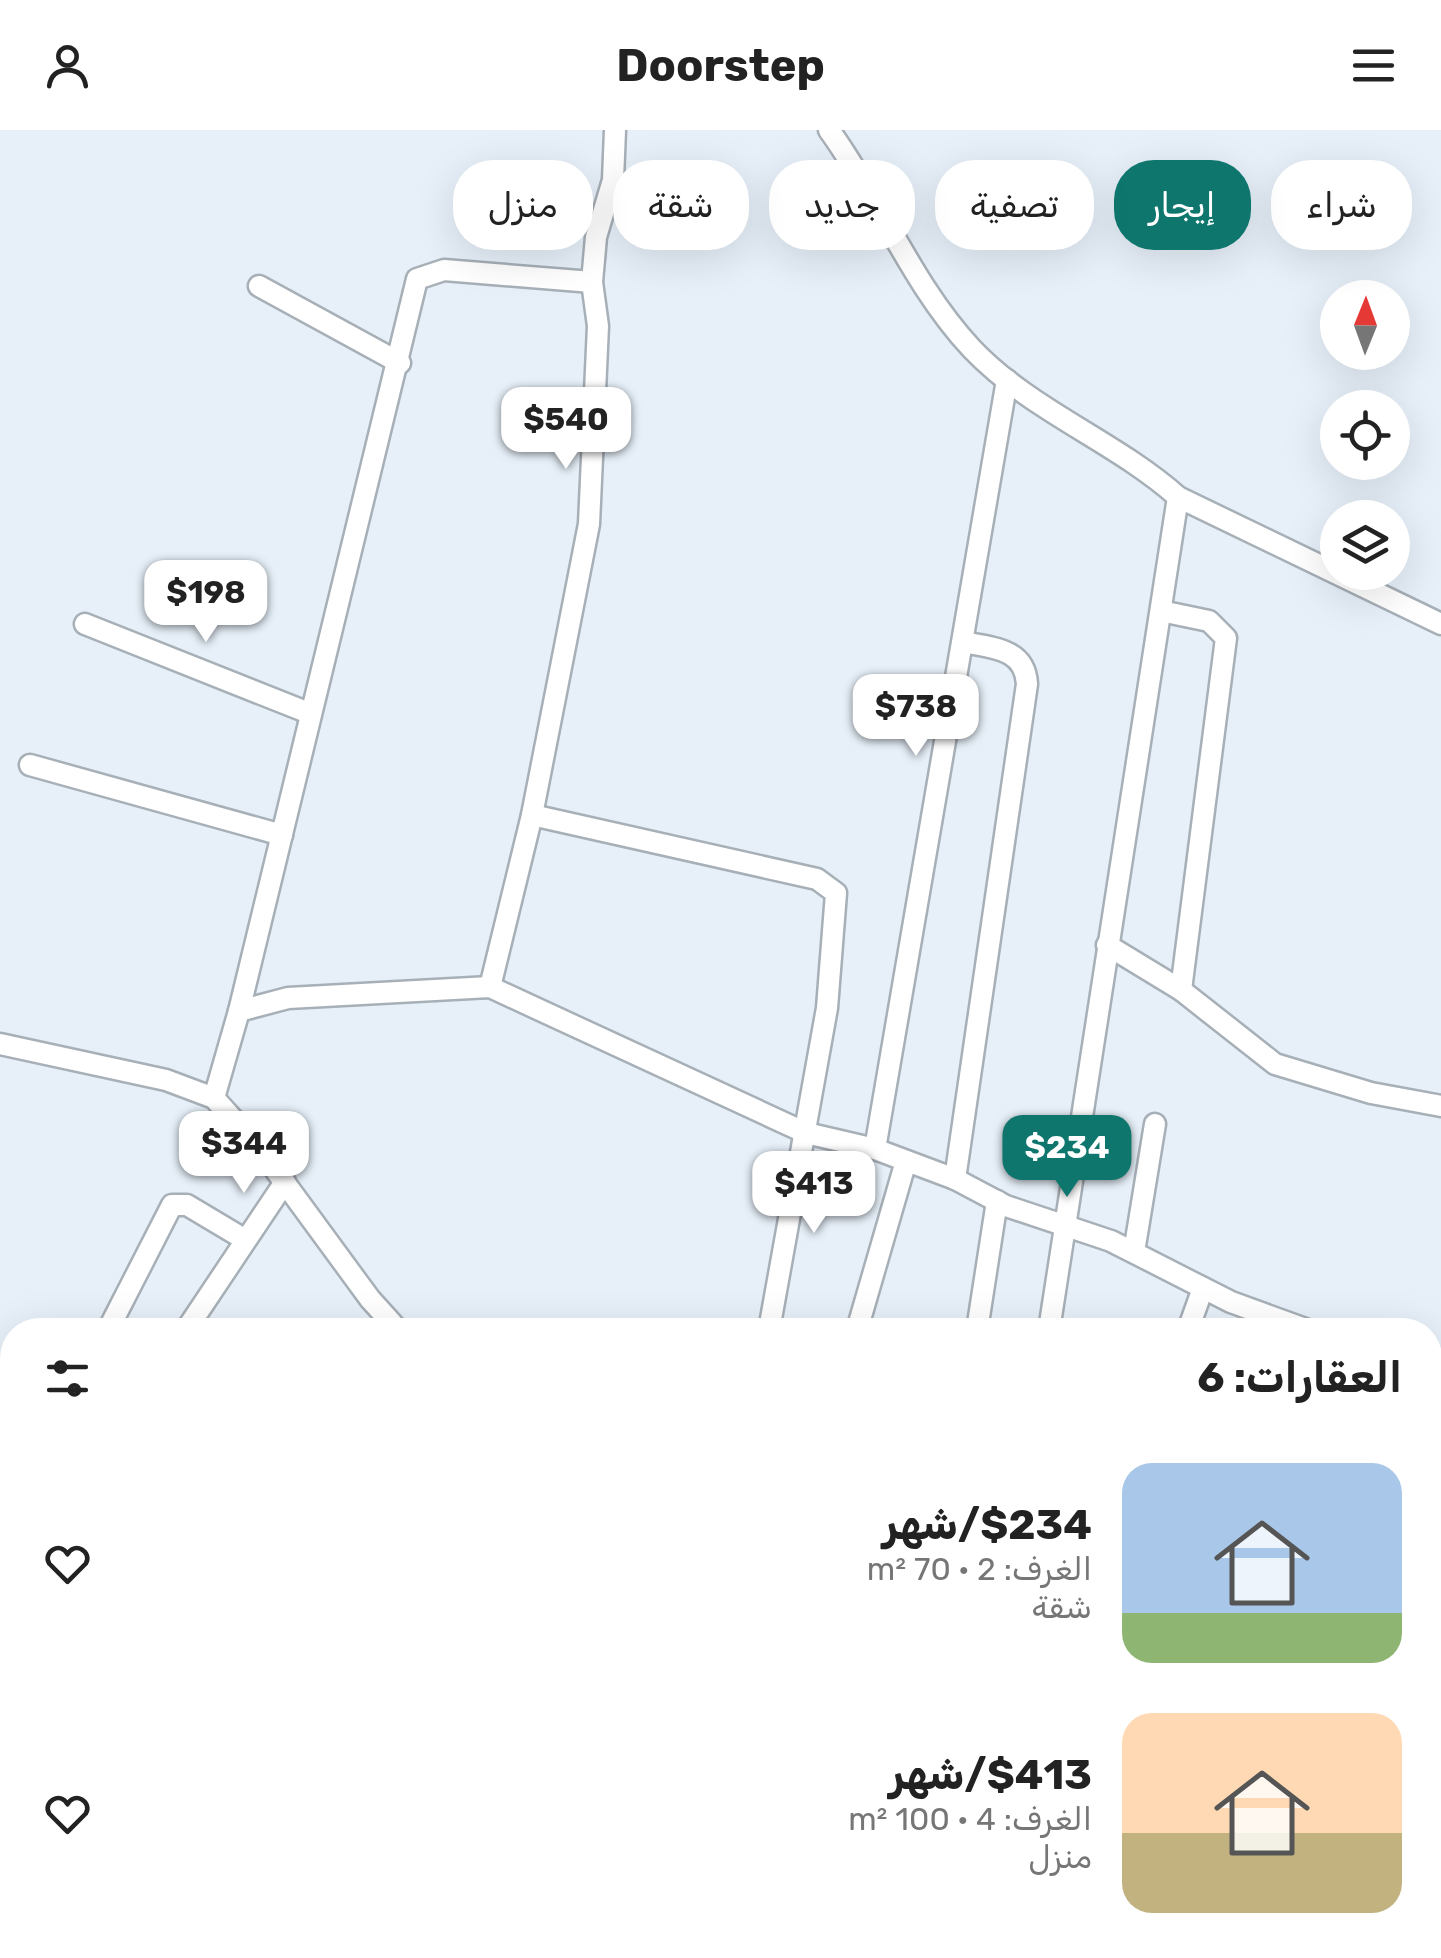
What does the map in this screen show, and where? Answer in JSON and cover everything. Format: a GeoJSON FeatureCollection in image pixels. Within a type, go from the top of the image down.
{"type":"FeatureCollection","features":[{"type":"Feature","properties":{"kind":"street"},"geometry":{"type":"LineString","coordinates":[[490,986],[532,815],[589,524],[598,326],[592,282],[596,237],[613,180],[614,130]]}},
{"type":"Feature","properties":{"kind":"street"},"geometry":{"type":"LineString","coordinates":[[829,130],[933,299],[974,351],[1007,380],[1178,497],[1441,624]]}},
{"type":"Feature","properties":{"kind":"street"},"geometry":{"type":"LineString","coordinates":[[214,1098],[240,1011],[309,713],[400,363],[417,279],[429,272],[592,282]]}},
{"type":"Feature","properties":{"kind":"street"},"geometry":{"type":"LineString","coordinates":[[259,286],[400,363]]}},
{"type":"Feature","properties":{"kind":"street"},"geometry":{"type":"LineString","coordinates":[[874,1149],[963,642],[986,479],[1007,380]]}},
{"type":"Feature","properties":{"kind":"street"},"geometry":{"type":"LineString","coordinates":[[1050,1318],[1178,497]]}},
{"type":"Feature","properties":{"kind":"street"},"geometry":{"type":"LineString","coordinates":[[1161,611],[1208,621],[1226,638],[1182,990]]}},
{"type":"Feature","properties":{"kind":"street"},"geometry":{"type":"LineString","coordinates":[[85,624],[309,713]]}},
{"type":"Feature","properties":{"kind":"street"},"geometry":{"type":"LineString","coordinates":[[955,1179],[1027,684],[1023,663],[1014,654],[963,642]]}},
{"type":"Feature","properties":{"kind":"street"},"geometry":{"type":"LineString","coordinates":[[30,765],[282,836]]}},
{"type":"Feature","properties":{"kind":"street"},"geometry":{"type":"LineString","coordinates":[[532,815],[817,879],[836,893],[827,1008],[770,1318]]}},
{"type":"Feature","properties":{"kind":"street"},"geometry":{"type":"LineString","coordinates":[[1108,945],[1182,990],[1275,1064],[1372,1093],[1441,1106]]}},
{"type":"Feature","properties":{"kind":"street"},"geometry":{"type":"LineString","coordinates":[[240,1011],[288,998],[490,986],[806,1132],[874,1149],[955,1179],[997,1201],[1134,1252],[1203,1288],[1278,1318]]}},
{"type":"Feature","properties":{"kind":"street"},"geometry":{"type":"LineString","coordinates":[[0,1044],[166,1080],[214,1098],[285,1182],[389,1318]]}},
{"type":"Feature","properties":{"kind":"street"},"geometry":{"type":"LineString","coordinates":[[1134,1252],[1155,1124]]}},
{"type":"Feature","properties":{"kind":"street"},"geometry":{"type":"LineString","coordinates":[[860,1318],[906,1161]]}},
{"type":"Feature","properties":{"kind":"street"},"geometry":{"type":"LineString","coordinates":[[194,1318],[285,1182]]}},
{"type":"Feature","properties":{"kind":"street"},"geometry":{"type":"LineString","coordinates":[[978,1318],[997,1201]]}},
{"type":"Feature","properties":{"kind":"street"},"geometry":{"type":"LineString","coordinates":[[114,1318],[172,1205],[187,1205],[244,1239]]}},
{"type":"Feature","properties":{"kind":"street"},"geometry":{"type":"LineString","coordinates":[[1192,1318],[1203,1288]]}}]}
